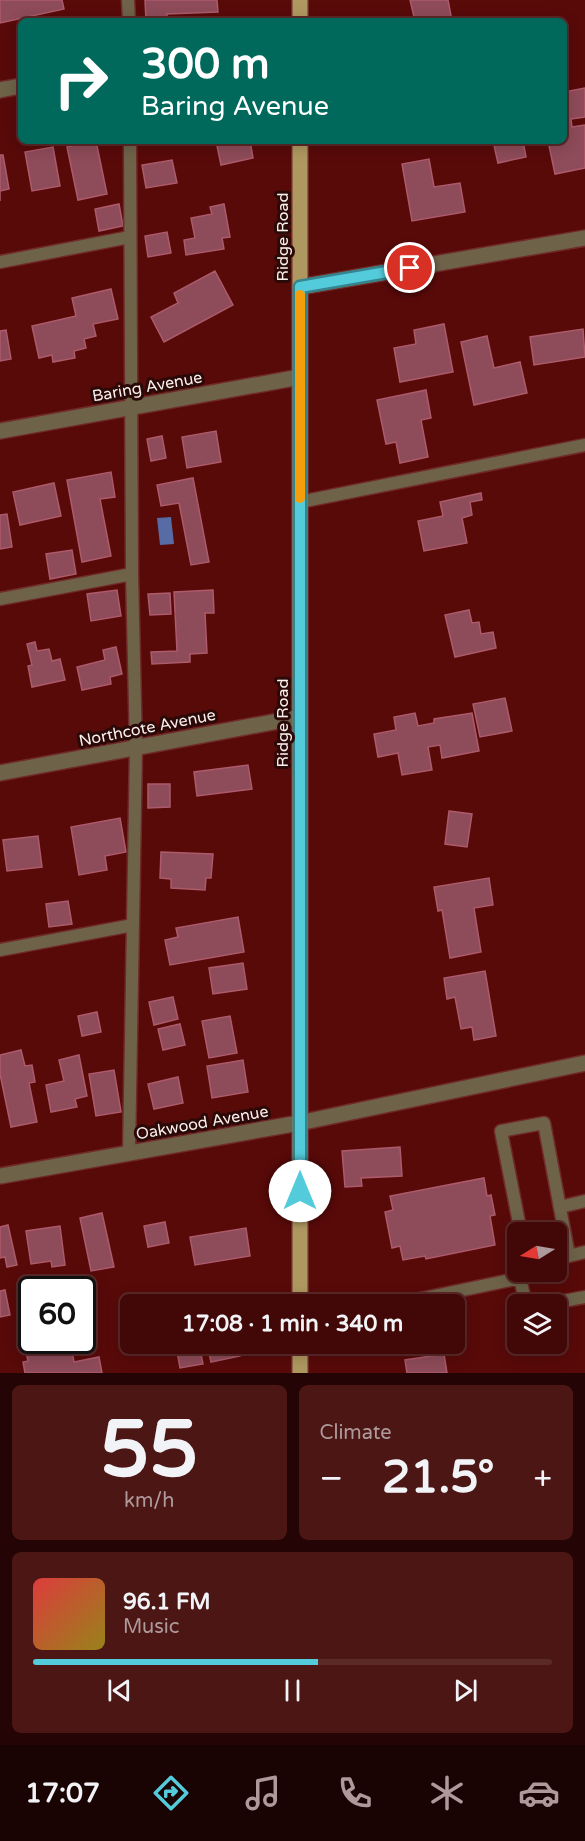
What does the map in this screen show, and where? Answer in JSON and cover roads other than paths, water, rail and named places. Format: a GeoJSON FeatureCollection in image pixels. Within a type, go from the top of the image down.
{"type":"FeatureCollection","features":[{"type":"Feature","properties":{"kind":"main road"},"geometry":{"type":"LineString","coordinates":[[300,0],[300,18]]}},
{"type":"Feature","properties":{"kind":"main road","name":"Ridge Road"},"geometry":{"type":"LineString","coordinates":[[300,144],[300,1294]]}},
{"type":"Feature","properties":{"kind":"main road"},"geometry":{"type":"LineString","coordinates":[[300,1354],[300,1373]]}},
{"type":"Feature","properties":{"kind":"street"},"geometry":{"type":"LineString","coordinates":[[0,90],[18,87]]}},
{"type":"Feature","properties":{"kind":"street"},"geometry":{"type":"LineString","coordinates":[[300,287],[585,238]]}},
{"type":"Feature","properties":{"kind":"street","name":"Baring Avenue"},"geometry":{"type":"LineString","coordinates":[[0,431],[300,377]]}},
{"type":"Feature","properties":{"kind":"street","name":"Northcote Avenue"},"geometry":{"type":"LineString","coordinates":[[0,773],[300,717]]}},
{"type":"Feature","properties":{"kind":"street","name":"Oakwood Avenue"},"geometry":{"type":"LineString","coordinates":[[0,1176],[299,1123],[585,1063]]}},
{"type":"Feature","properties":{"kind":"lane"},"geometry":{"type":"LineString","coordinates":[[128,0],[129,18]]}},
{"type":"Feature","properties":{"kind":"lane"},"geometry":{"type":"LineString","coordinates":[[129,144],[132,574],[136,748],[129,1153]]}},
{"type":"Feature","properties":{"kind":"lane"},"geometry":{"type":"LineString","coordinates":[[0,262],[130,237]]}},
{"type":"Feature","properties":{"kind":"lane"},"geometry":{"type":"LineString","coordinates":[[300,502],[585,445]]}},
{"type":"Feature","properties":{"kind":"lane"},"geometry":{"type":"LineString","coordinates":[[0,599],[132,574]]}},
{"type":"Feature","properties":{"kind":"lane"},"geometry":{"type":"LineString","coordinates":[[0,950],[133,925]]}},
{"type":"Feature","properties":{"kind":"lane"},"geometry":{"type":"LineString","coordinates":[[519,1222],[501,1131],[544,1123],[561,1222]]}},
{"type":"Feature","properties":{"kind":"lane"},"geometry":{"type":"LineString","coordinates":[[560,1207],[585,1201]]}},
{"type":"Feature","properties":{"kind":"lane"},"geometry":{"type":"LineString","coordinates":[[567,1256],[585,1252]]}},
{"type":"Feature","properties":{"kind":"lane"},"geometry":{"type":"LineString","coordinates":[[439,1294],[507,1278]]}},
{"type":"Feature","properties":{"kind":"lane"},"geometry":{"type":"LineString","coordinates":[[567,1300],[585,1297]]}},
{"type":"Feature","properties":{"kind":"water"},"geometry":{"type":"Polygon","coordinates":[[[171,517],[174,544],[160,545],[157,518],[171,517]]]}}]}
